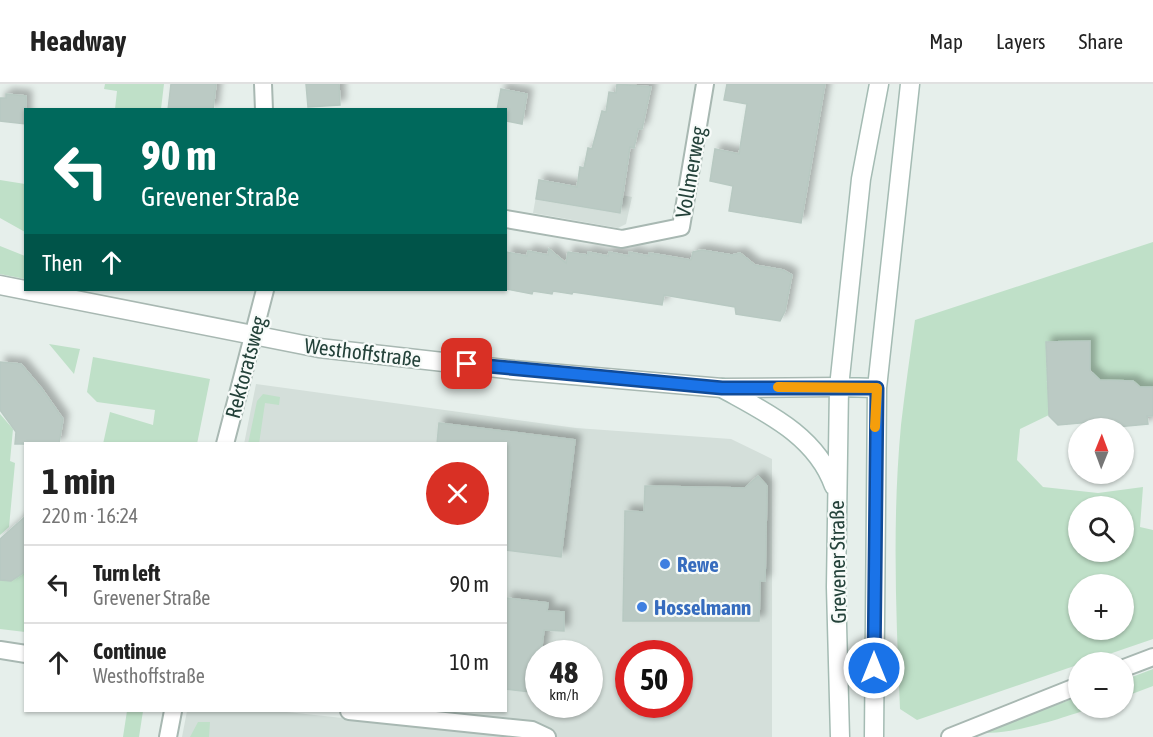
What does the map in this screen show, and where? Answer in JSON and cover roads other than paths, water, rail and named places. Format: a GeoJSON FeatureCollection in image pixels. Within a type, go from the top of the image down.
{"type":"FeatureCollection","features":[{"type":"Feature","properties":{"kind":"main road","name":"Grevener Straße"},"geometry":{"type":"LineString","coordinates":[[840,737],[836,490],[839,387],[861,179],[879,84]]}},
{"type":"Feature","properties":{"kind":"main road","name":"Grevener Straße"},"geometry":{"type":"LineString","coordinates":[[874,737],[877,388],[910,84]]}},
{"type":"Feature","properties":{"kind":"main road","name":"Westhoffstraße"},"geometry":{"type":"LineString","coordinates":[[0,285],[24,290]]}},
{"type":"Feature","properties":{"kind":"main road","name":"Westhoffstraße"},"geometry":{"type":"LineString","coordinates":[[30,291],[253,335],[362,353],[514,370],[722,388],[839,387]]}},
{"type":"Feature","properties":{"kind":"main road"},"geometry":{"type":"LineString","coordinates":[[839,387],[877,388]]}},
{"type":"Feature","properties":{"kind":"main road"},"geometry":{"type":"LineString","coordinates":[[722,388],[792,429],[817,454],[836,490]]}},
{"type":"Feature","properties":{"kind":"street"},"geometry":{"type":"LineString","coordinates":[[263,84],[264,108]]}},
{"type":"Feature","properties":{"kind":"street","name":"Vollmerweg"},"geometry":{"type":"LineString","coordinates":[[507,219],[622,239],[681,227],[705,84]]}},
{"type":"Feature","properties":{"kind":"street","name":"Rektoratsweg"},"geometry":{"type":"LineString","coordinates":[[225,442],[236,394],[265,291]]}},
{"type":"Feature","properties":{"kind":"street"},"geometry":{"type":"LineString","coordinates":[[0,650],[24,654]]}},
{"type":"Feature","properties":{"kind":"street"},"geometry":{"type":"LineString","coordinates":[[1134,664],[1153,657]]}},
{"type":"Feature","properties":{"kind":"street"},"geometry":{"type":"LineString","coordinates":[[950,737],[1068,690]]}},
{"type":"Feature","properties":{"kind":"street"},"geometry":{"type":"LineString","coordinates":[[168,737],[173,712]]}},
{"type":"Feature","properties":{"kind":"street"},"geometry":{"type":"LineString","coordinates":[[359,712],[532,730],[547,737]]}},
{"type":"Feature","properties":{"kind":"place","name":"Rewe"},"geometry":{"type":"Point","coordinates":[665,564]}},
{"type":"Feature","properties":{"kind":"place","name":"Hosselmann"},"geometry":{"type":"Point","coordinates":[642,607]}}]}
